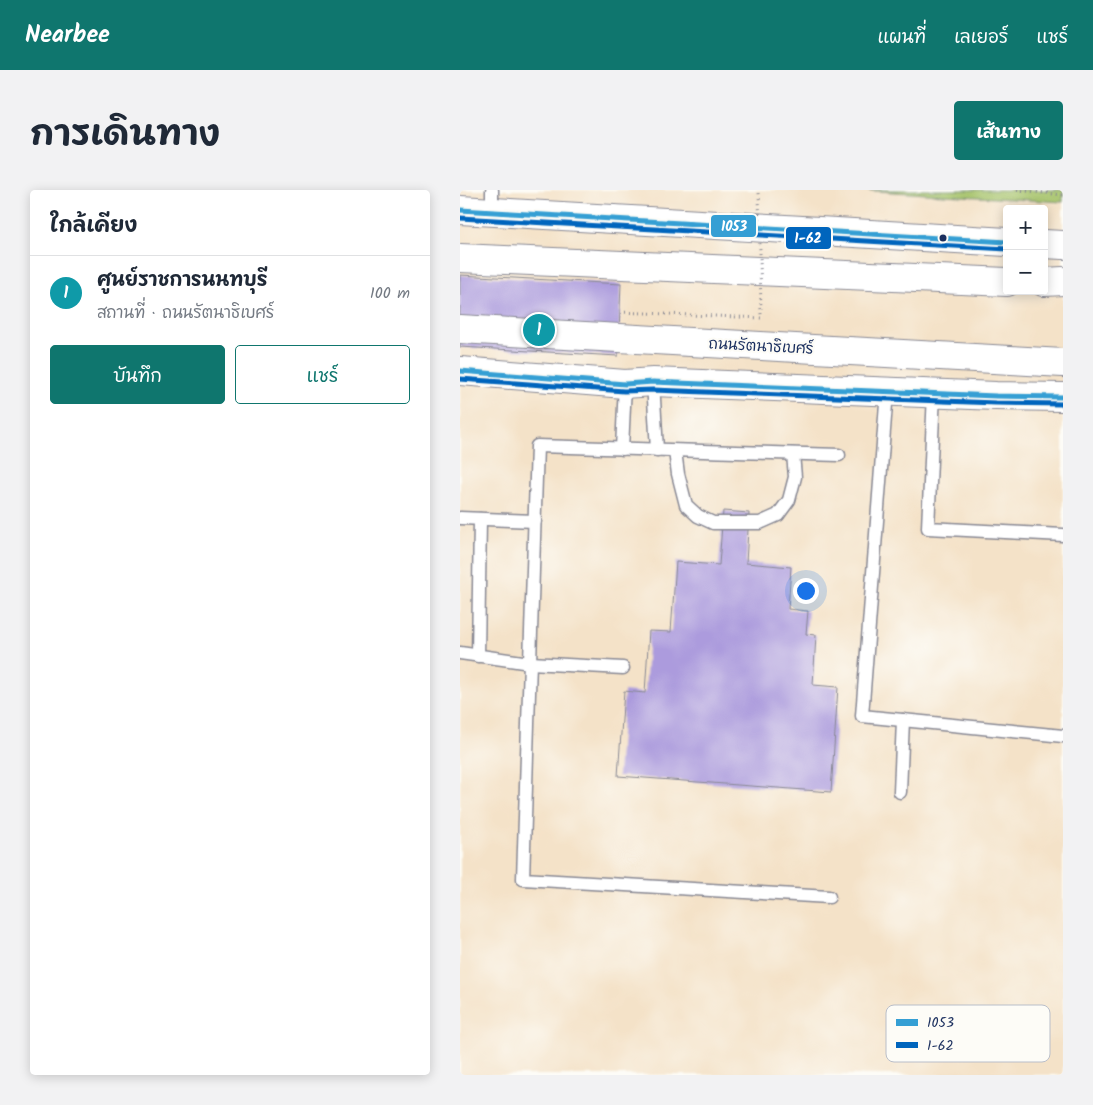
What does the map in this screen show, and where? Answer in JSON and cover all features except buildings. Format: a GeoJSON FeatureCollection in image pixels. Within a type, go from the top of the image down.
{"type":"FeatureCollection","features":[{"type":"Feature","properties":{"kind":"main road"},"geometry":{"type":"LineString","coordinates":[[460,210],[492,200],[771,230],[1003,242]]}},
{"type":"Feature","properties":{"kind":"main road"},"geometry":{"type":"LineString","coordinates":[[1048,244],[1063,245]]}},
{"type":"Feature","properties":{"kind":"main road"},"geometry":{"type":"LineString","coordinates":[[460,258],[1003,282]]}},
{"type":"Feature","properties":{"kind":"main road"},"geometry":{"type":"LineString","coordinates":[[1048,282],[1063,281]]}},
{"type":"Feature","properties":{"kind":"main road","name":"ถนนรัตนาธิเบศร์"},"geometry":{"type":"LineString","coordinates":[[460,329],[1063,363]]}},
{"type":"Feature","properties":{"kind":"main road"},"geometry":{"type":"LineString","coordinates":[[460,371],[625,384],[653,382],[1063,397]]}},
{"type":"Feature","properties":{"kind":"lane"},"geometry":{"type":"LineString","coordinates":[[653,382],[657,450]]}},
{"type":"Feature","properties":{"kind":"lane"},"geometry":{"type":"LineString","coordinates":[[622,449],[625,384]]}},
{"type":"Feature","properties":{"kind":"lane"},"geometry":{"type":"LineString","coordinates":[[887,391],[862,716],[1063,736]]}},
{"type":"Feature","properties":{"kind":"lane"},"geometry":{"type":"LineString","coordinates":[[934,393],[928,528],[1063,534]]}},
{"type":"Feature","properties":{"kind":"lane"},"geometry":{"type":"LineString","coordinates":[[829,897],[523,878],[537,446],[839,455]]}},
{"type":"Feature","properties":{"kind":"lane"},"geometry":{"type":"LineString","coordinates":[[675,451],[678,474],[686,505],[698,516],[713,523],[760,523],[778,515],[789,500],[796,477],[793,454]]}},
{"type":"Feature","properties":{"kind":"lane"},"geometry":{"type":"LineString","coordinates":[[460,518],[535,521]]}},
{"type":"Feature","properties":{"kind":"lane"},"geometry":{"type":"LineString","coordinates":[[478,656],[480,519]]}},
{"type":"Feature","properties":{"kind":"lane"},"geometry":{"type":"LineString","coordinates":[[460,653],[530,663],[623,668]]}},
{"type":"Feature","properties":{"kind":"lane"},"geometry":{"type":"LineString","coordinates":[[900,792],[903,720]]}},
{"type":"Feature","properties":{"kind":"path"},"geometry":{"type":"LineString","coordinates":[[620,312],[760,318],[759,190]]}},
{"type":"Feature","properties":{"kind":"path"},"geometry":{"type":"LineString","coordinates":[[1017,190],[1063,195]]}},
{"type":"Feature","properties":{"kind":"green space"},"geometry":{"type":"Polygon","coordinates":[[[859,190],[1063,190],[1063,202],[859,190]]]}},
{"type":"Feature","properties":{"kind":"transit line","name":"1053"},"geometry":{"type":"LineString","coordinates":[[460,210],[1003,242]]}},
{"type":"Feature","properties":{"kind":"transit line","name":"1-62"},"geometry":{"type":"LineString","coordinates":[[460,218],[1003,249]]}},
{"type":"Feature","properties":{"kind":"transit line","name":"1053"},"geometry":{"type":"LineString","coordinates":[[460,371],[625,384],[653,382],[1063,397]]}},
{"type":"Feature","properties":{"kind":"transit line","name":"1-62"},"geometry":{"type":"LineString","coordinates":[[460,379],[624,391],[653,390],[1063,404]]}},
{"type":"Feature","properties":{"kind":"place","name":"ศูนย์ราชการนนทบุรี"},"geometry":{"type":"Point","coordinates":[539,330]}}]}
